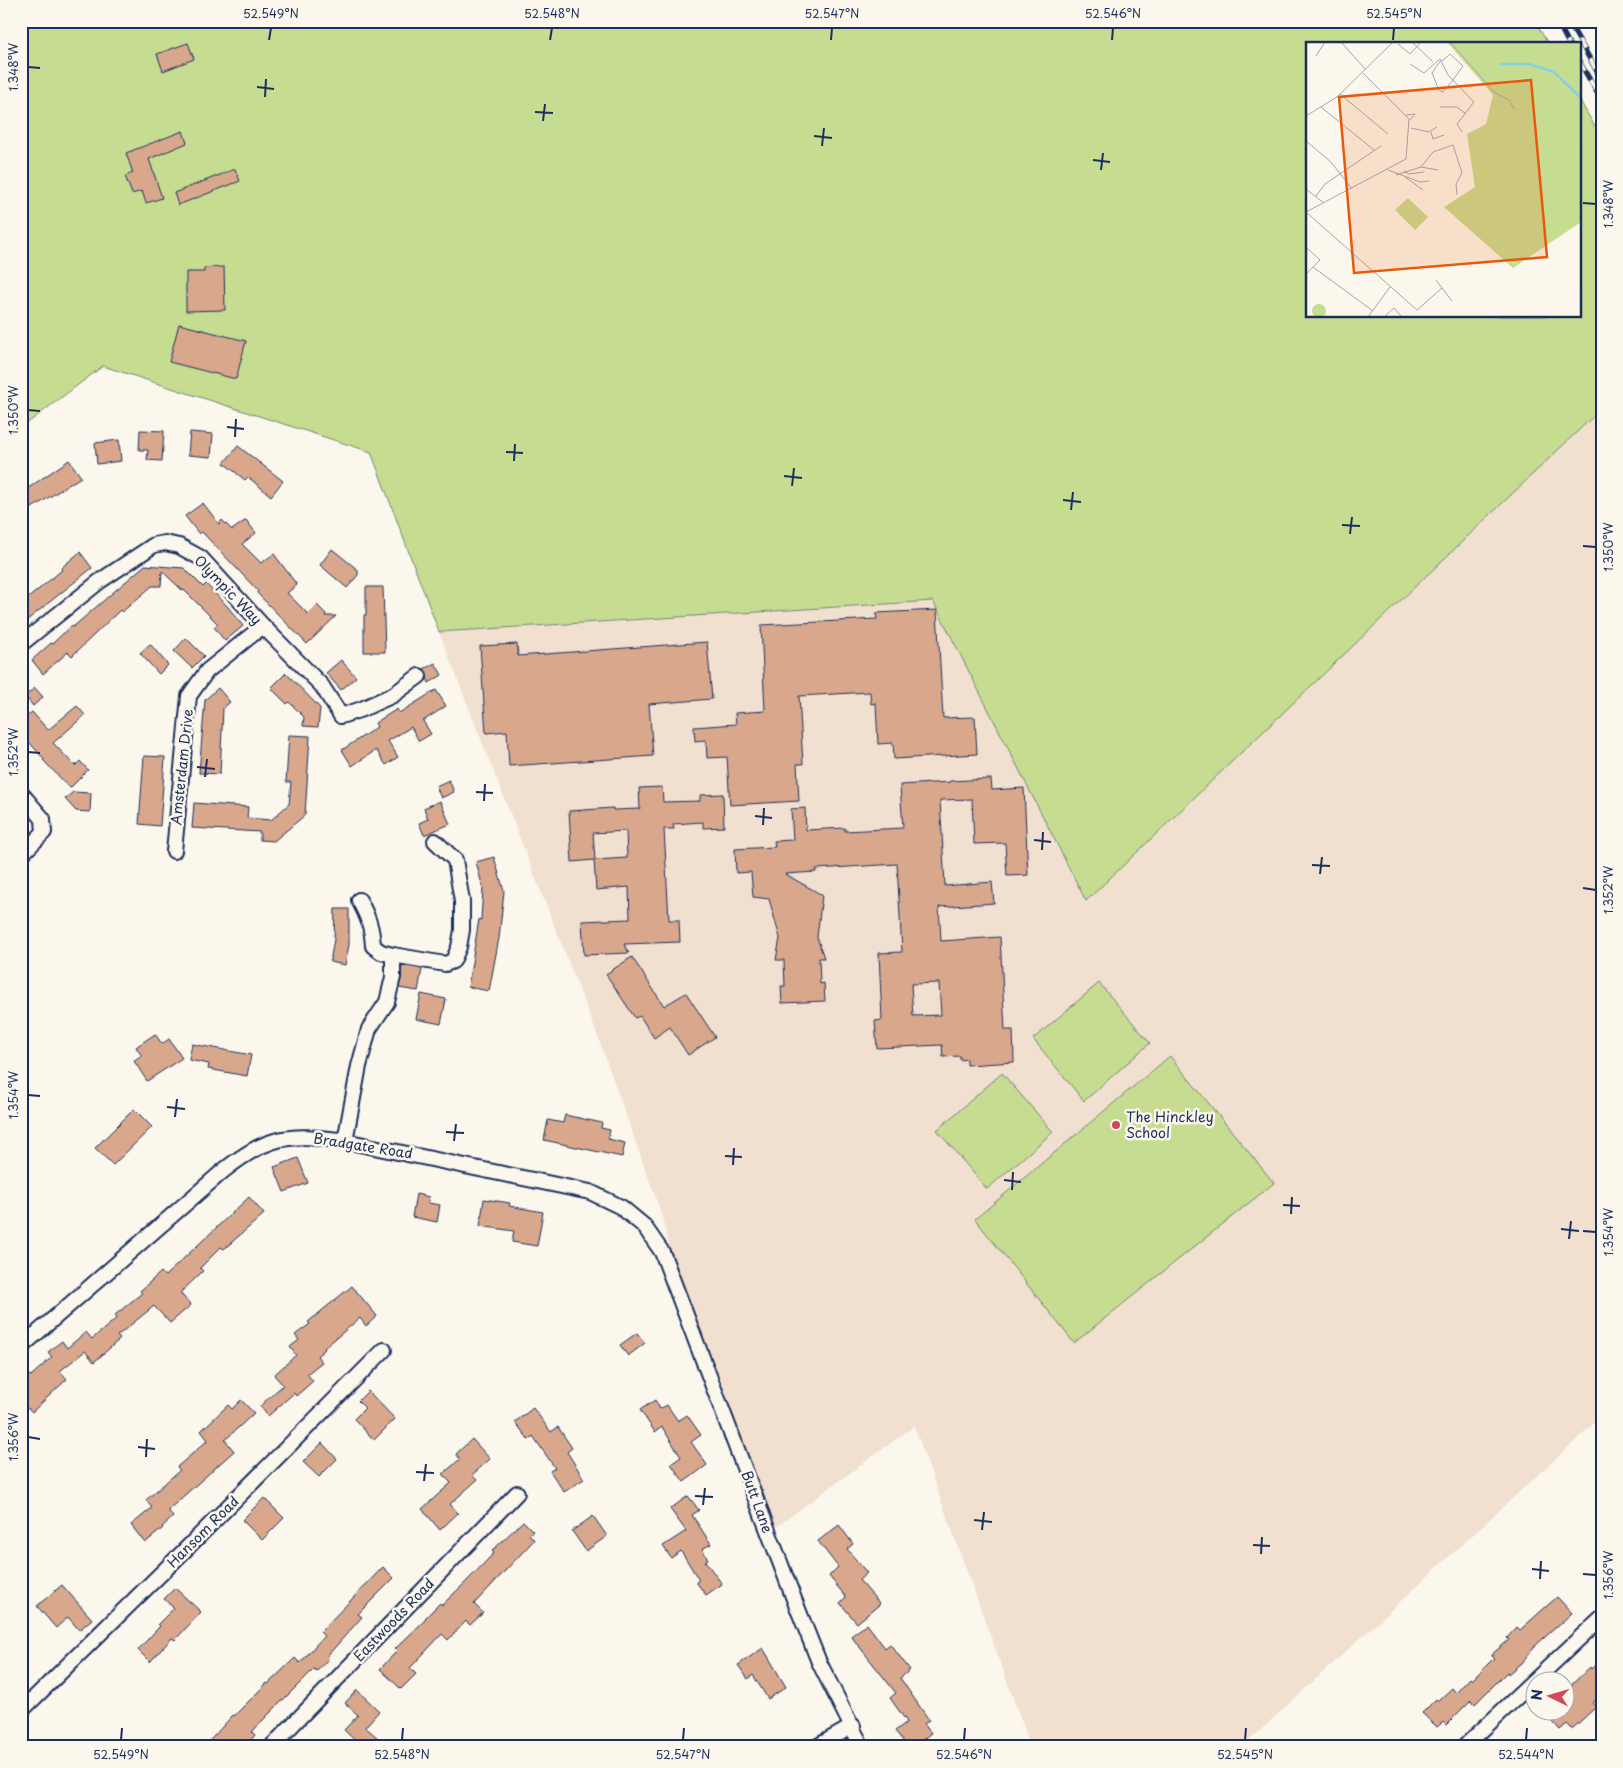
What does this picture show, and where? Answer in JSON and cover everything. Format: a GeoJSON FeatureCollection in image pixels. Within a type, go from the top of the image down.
{"type":"FeatureCollection","features":[{"type":"Feature","properties":{"kind":"street","name":"Olympic Way"},"geometry":{"type":"LineString","coordinates":[[21,644],[100,581],[154,545],[165,543],[179,546],[201,558],[263,626],[322,686],[341,716],[393,695],[419,676]]}},
{"type":"Feature","properties":{"kind":"street","name":"Amsterdam Drive"},"geometry":{"type":"LineString","coordinates":[[174,851],[189,696],[207,671],[263,626]]}},
{"type":"Feature","properties":{"kind":"street"},"geometry":{"type":"LineString","coordinates":[[21,793],[43,819],[44,832],[21,855]]}},
{"type":"Feature","properties":{"kind":"street"},"geometry":{"type":"LineString","coordinates":[[359,900],[369,917],[373,946],[381,952],[393,956],[445,964],[453,961],[459,947],[462,930],[462,901],[455,860],[434,841]]}},
{"type":"Feature","properties":{"kind":"street"},"geometry":{"type":"LineString","coordinates":[[345,1141],[359,1066],[370,1029],[387,1002],[393,977],[393,956]]}},
{"type":"Feature","properties":{"kind":"street","name":"Bradgate Road"},"geometry":{"type":"LineString","coordinates":[[21,1347],[245,1154],[257,1147],[282,1138],[321,1138],[345,1141],[590,1192],[621,1207],[644,1226],[662,1252]]}},
{"type":"Feature","properties":{"kind":"street","name":"Butt Lane"},"geometry":{"type":"LineString","coordinates":[[662,1252],[819,1662],[862,1747]]}},
{"type":"Feature","properties":{"kind":"street","name":"Hansom Road"},"geometry":{"type":"LineString","coordinates":[[21,1711],[384,1350]]}},
{"type":"Feature","properties":{"kind":"street","name":"Eastwoods Road"},"geometry":{"type":"LineString","coordinates":[[271,1747],[517,1493]]}},
{"type":"Feature","properties":{"kind":"street"},"geometry":{"type":"LineString","coordinates":[[1464,1747],[1602,1617]]}},
{"type":"Feature","properties":{"kind":"street"},"geometry":{"type":"LineString","coordinates":[[816,1747],[853,1726]]}},
{"type":"Feature","properties":{"kind":"shaded area","name":"The Hinckley School"},"geometry":{"type":"Polygon","coordinates":[[[1602,408],[1602,1416],[1242,1747],[1031,1747],[914,1426],[776,1527],[725,1408],[673,1263],[661,1213],[598,1037],[439,632],[933,601],[1086,901],[1602,408]]]}},
{"type":"Feature","properties":{"kind":"green space"},"geometry":{"type":"Polygon","coordinates":[[[21,21],[1535,21],[1547,42],[1306,42],[1306,318],[1580,318],[1580,101],[1602,139],[1602,408],[1086,901],[933,601],[439,632],[371,452],[103,366],[21,428],[21,21]]]}},
{"type":"Feature","properties":{"kind":"green space"},"geometry":{"type":"Polygon","coordinates":[[[1099,983],[1150,1043],[1084,1101],[1033,1039],[1099,983]]]}},
{"type":"Feature","properties":{"kind":"green space"},"geometry":{"type":"Polygon","coordinates":[[[1170,1056],[1274,1183],[1074,1343],[975,1219],[1170,1056]]]}},
{"type":"Feature","properties":{"kind":"green space"},"geometry":{"type":"Polygon","coordinates":[[[1002,1073],[1053,1132],[987,1189],[937,1130],[1002,1073]]]}},
{"type":"Feature","properties":{"kind":"building"},"geometry":{"type":"Polygon","coordinates":[[[188,43],[194,59],[163,71],[157,54],[188,43]]]}},
{"type":"Feature","properties":{"kind":"building"},"geometry":{"type":"Polygon","coordinates":[[[183,131],[187,143],[149,159],[162,198],[146,203],[142,191],[132,194],[125,176],[133,173],[126,153],[183,131]]]}},
{"type":"Feature","properties":{"kind":"building"},"geometry":{"type":"Polygon","coordinates":[[[235,169],[240,181],[178,205],[174,193],[235,169]]]}},
{"type":"Feature","properties":{"kind":"building"},"geometry":{"type":"Polygon","coordinates":[[[224,267],[225,310],[186,311],[186,272],[204,272],[204,268],[224,267]]]}},
{"type":"Feature","properties":{"kind":"building"},"geometry":{"type":"Polygon","coordinates":[[[179,324],[246,341],[236,379],[169,362],[179,324]]]}},
{"type":"Feature","properties":{"kind":"building"},"geometry":{"type":"Polygon","coordinates":[[[140,430],[164,431],[162,461],[147,460],[148,450],[139,450],[140,430]]]}},
{"type":"Feature","properties":{"kind":"building"},"geometry":{"type":"Polygon","coordinates":[[[190,432],[213,434],[211,457],[188,455],[190,432]]]}},
{"type":"Feature","properties":{"kind":"building"},"geometry":{"type":"Polygon","coordinates":[[[119,440],[121,461],[97,464],[95,443],[119,440]]]}},
{"type":"Feature","properties":{"kind":"building"},"geometry":{"type":"Polygon","coordinates":[[[238,446],[283,481],[271,496],[248,477],[245,480],[224,463],[238,446]]]}},
{"type":"Feature","properties":{"kind":"building"},"geometry":{"type":"Polygon","coordinates":[[[69,460],[81,477],[21,515],[21,493],[69,460]]]}},
{"type":"Feature","properties":{"kind":"building"},"geometry":{"type":"Polygon","coordinates":[[[203,503],[219,524],[222,520],[232,530],[246,520],[256,533],[242,544],[261,563],[274,554],[297,585],[287,593],[308,614],[317,605],[326,614],[325,616],[336,616],[307,644],[257,593],[258,591],[202,532],[199,534],[185,516],[203,503]]]}},
{"type":"Feature","properties":{"kind":"building"},"geometry":{"type":"Polygon","coordinates":[[[332,549],[358,570],[358,575],[347,588],[320,565],[332,549]]]}},
{"type":"Feature","properties":{"kind":"building"},"geometry":{"type":"Polygon","coordinates":[[[80,552],[92,568],[21,625],[21,604],[62,570],[61,568],[80,552]]]}},
{"type":"Feature","properties":{"kind":"building"},"geometry":{"type":"Polygon","coordinates":[[[145,565],[184,568],[203,587],[206,584],[243,626],[225,641],[214,627],[218,624],[162,571],[161,586],[152,586],[122,612],[120,610],[72,656],[68,652],[43,674],[32,660],[145,565]]]}},
{"type":"Feature","properties":{"kind":"building"},"geometry":{"type":"Polygon","coordinates":[[[366,587],[383,587],[385,652],[364,652],[366,587]]]}},
{"type":"Feature","properties":{"kind":"building"},"geometry":{"type":"Polygon","coordinates":[[[937,610],[943,718],[975,717],[977,754],[894,759],[893,743],[878,744],[876,703],[871,704],[870,692],[799,696],[803,764],[797,764],[799,801],[730,805],[727,757],[707,758],[706,740],[695,741],[694,727],[736,724],[735,713],[765,711],[761,625],[877,619],[876,613],[937,610]]]}},
{"type":"Feature","properties":{"kind":"building"},"geometry":{"type":"Polygon","coordinates":[[[186,638],[204,656],[192,668],[174,651],[186,638]]]}},
{"type":"Feature","properties":{"kind":"building"},"geometry":{"type":"Polygon","coordinates":[[[707,642],[712,699],[649,704],[653,756],[509,766],[507,731],[486,733],[480,646],[517,644],[518,656],[707,642]]]}},
{"type":"Feature","properties":{"kind":"building"},"geometry":{"type":"Polygon","coordinates":[[[150,644],[168,665],[159,674],[140,653],[150,644]]]}},
{"type":"Feature","properties":{"kind":"building"},"geometry":{"type":"Polygon","coordinates":[[[341,660],[356,677],[341,690],[326,673],[341,660]]]}},
{"type":"Feature","properties":{"kind":"building"},"geometry":{"type":"Polygon","coordinates":[[[435,663],[442,675],[429,683],[424,669],[435,663]]]}},
{"type":"Feature","properties":{"kind":"building"},"geometry":{"type":"Polygon","coordinates":[[[286,673],[320,708],[318,727],[303,726],[304,717],[271,688],[286,673]]]}},
{"type":"Feature","properties":{"kind":"building"},"geometry":{"type":"Polygon","coordinates":[[[35,688],[43,697],[33,706],[25,696],[35,688]]]}},
{"type":"Feature","properties":{"kind":"building"},"geometry":{"type":"Polygon","coordinates":[[[218,688],[230,702],[223,708],[220,774],[199,773],[205,700],[218,688]]]}},
{"type":"Feature","properties":{"kind":"building"},"geometry":{"type":"Polygon","coordinates":[[[436,690],[446,706],[423,721],[431,734],[419,741],[411,727],[388,741],[398,757],[386,765],[376,750],[352,766],[342,750],[377,727],[375,723],[397,709],[399,713],[436,690]]]}},
{"type":"Feature","properties":{"kind":"building"},"geometry":{"type":"Polygon","coordinates":[[[77,706],[85,715],[53,743],[75,766],[80,761],[88,770],[70,788],[43,760],[21,733],[21,721],[32,712],[48,730],[77,706]]]}},
{"type":"Feature","properties":{"kind":"building"},"geometry":{"type":"Polygon","coordinates":[[[289,735],[310,736],[305,815],[274,841],[260,840],[260,832],[192,828],[194,803],[248,807],[247,818],[271,820],[289,804],[291,782],[286,782],[289,735]]]}},
{"type":"Feature","properties":{"kind":"building"},"geometry":{"type":"Polygon","coordinates":[[[144,756],[165,757],[160,826],[139,824],[144,756]]]}},
{"type":"Feature","properties":{"kind":"building"},"geometry":{"type":"Polygon","coordinates":[[[991,779],[992,790],[1024,788],[1028,875],[1007,876],[1005,843],[974,844],[972,799],[940,800],[945,886],[992,882],[994,903],[939,907],[941,941],[1000,937],[1005,1030],[1013,1030],[1014,1062],[967,1065],[967,1059],[960,1060],[960,1056],[943,1057],[942,1045],[877,1048],[875,1021],[882,1020],[879,953],[902,952],[897,864],[816,869],[816,872],[785,874],[822,895],[817,937],[824,958],[819,958],[820,984],[824,983],[825,1001],[782,1003],[781,986],[785,986],[784,960],[776,960],[780,938],[769,899],[753,897],[751,872],[736,873],[735,849],[775,847],[774,841],[793,840],[791,809],[805,808],[806,830],[845,828],[845,831],[903,828],[900,785],[991,779]],[[939,983],[911,984],[913,1016],[941,1015],[939,983]]]}},
{"type":"Feature","properties":{"kind":"building"},"geometry":{"type":"Polygon","coordinates":[[[449,780],[454,792],[441,798],[436,786],[449,780]]]}},
{"type":"Feature","properties":{"kind":"building"},"geometry":{"type":"Polygon","coordinates":[[[662,787],[663,802],[700,801],[700,795],[723,794],[724,827],[703,828],[703,822],[673,824],[674,829],[664,829],[669,920],[679,920],[680,942],[624,944],[629,953],[584,955],[582,921],[630,919],[629,887],[596,890],[594,860],[572,862],[569,811],[613,808],[613,810],[640,809],[639,788],[662,787]],[[626,831],[593,833],[595,860],[627,858],[626,831]]]}},
{"type":"Feature","properties":{"kind":"building"},"geometry":{"type":"Polygon","coordinates":[[[73,792],[91,793],[90,812],[76,811],[65,799],[73,792]]]}},
{"type":"Feature","properties":{"kind":"building"},"geometry":{"type":"Polygon","coordinates":[[[440,801],[450,824],[424,835],[419,823],[428,819],[424,808],[440,801]]]}},
{"type":"Feature","properties":{"kind":"building"},"geometry":{"type":"Polygon","coordinates":[[[494,857],[504,891],[499,938],[489,991],[468,987],[479,919],[481,920],[483,888],[476,862],[494,857]]]}},
{"type":"Feature","properties":{"kind":"building"},"geometry":{"type":"Polygon","coordinates":[[[335,909],[349,909],[349,945],[345,965],[330,962],[334,939],[335,909]]]}},
{"type":"Feature","properties":{"kind":"building"},"geometry":{"type":"Polygon","coordinates":[[[632,957],[664,1006],[686,993],[715,1037],[688,1055],[670,1027],[654,1038],[640,1016],[635,1018],[606,974],[632,957]]]}},
{"type":"Feature","properties":{"kind":"building"},"geometry":{"type":"Polygon","coordinates":[[[402,965],[422,969],[418,991],[399,988],[402,965]]]}},
{"type":"Feature","properties":{"kind":"building"},"geometry":{"type":"Polygon","coordinates":[[[421,994],[446,999],[441,1024],[416,1019],[421,994]]]}},
{"type":"Feature","properties":{"kind":"building"},"geometry":{"type":"Polygon","coordinates":[[[155,1034],[162,1044],[169,1039],[182,1058],[147,1081],[134,1061],[142,1056],[136,1047],[155,1034]]]}},
{"type":"Feature","properties":{"kind":"building"},"geometry":{"type":"Polygon","coordinates":[[[192,1044],[251,1055],[247,1076],[208,1069],[209,1064],[189,1060],[192,1044]]]}},
{"type":"Feature","properties":{"kind":"building"},"geometry":{"type":"Polygon","coordinates":[[[134,1109],[152,1127],[113,1165],[95,1148],[134,1109]]]}},
{"type":"Feature","properties":{"kind":"building"},"geometry":{"type":"Polygon","coordinates":[[[565,1115],[602,1123],[601,1128],[610,1130],[608,1139],[625,1143],[622,1157],[544,1140],[548,1120],[563,1123],[565,1115]]]}},
{"type":"Feature","properties":{"kind":"building"},"geometry":{"type":"Polygon","coordinates":[[[298,1158],[308,1183],[284,1192],[274,1167],[298,1158]]]}},
{"type":"Feature","properties":{"kind":"building"},"geometry":{"type":"Polygon","coordinates":[[[416,1194],[429,1197],[428,1203],[440,1205],[437,1222],[412,1217],[416,1194]]]}},
{"type":"Feature","properties":{"kind":"building"},"geometry":{"type":"Polygon","coordinates":[[[249,1197],[264,1214],[224,1249],[221,1247],[200,1268],[203,1271],[180,1293],[191,1305],[170,1323],[154,1306],[117,1336],[120,1339],[94,1362],[85,1351],[60,1371],[67,1379],[32,1412],[28,1408],[21,1415],[21,1382],[31,1376],[52,1357],[48,1352],[62,1341],[67,1348],[86,1332],[92,1339],[117,1318],[115,1315],[142,1293],[140,1291],[161,1272],[165,1276],[249,1197]]]}},
{"type":"Feature","properties":{"kind":"building"},"geometry":{"type":"Polygon","coordinates":[[[484,1199],[510,1203],[509,1206],[543,1212],[537,1246],[512,1242],[514,1231],[480,1226],[484,1199]]]}},
{"type":"Feature","properties":{"kind":"building"},"geometry":{"type":"Polygon","coordinates":[[[352,1286],[377,1316],[366,1326],[360,1318],[324,1348],[317,1356],[322,1362],[307,1374],[313,1381],[296,1396],[294,1393],[268,1416],[260,1406],[283,1385],[274,1375],[296,1355],[290,1347],[299,1340],[295,1335],[352,1286]]]}},
{"type":"Feature","properties":{"kind":"building"},"geometry":{"type":"Polygon","coordinates":[[[637,1333],[645,1343],[628,1356],[620,1345],[637,1333]]]}},
{"type":"Feature","properties":{"kind":"building"},"geometry":{"type":"Polygon","coordinates":[[[368,1391],[395,1419],[374,1440],[354,1419],[365,1408],[358,1401],[368,1391]]]}},
{"type":"Feature","properties":{"kind":"building"},"geometry":{"type":"Polygon","coordinates":[[[241,1400],[254,1413],[225,1440],[234,1451],[168,1510],[173,1517],[145,1543],[131,1525],[152,1508],[146,1500],[180,1470],[177,1467],[208,1440],[201,1431],[228,1405],[232,1409],[241,1400]]]}},
{"type":"Feature","properties":{"kind":"building"},"geometry":{"type":"Polygon","coordinates":[[[655,1400],[660,1409],[667,1405],[678,1421],[687,1415],[701,1435],[691,1442],[707,1465],[684,1482],[671,1464],[681,1457],[662,1427],[655,1432],[640,1410],[655,1400]]]}},
{"type":"Feature","properties":{"kind":"building"},"geometry":{"type":"Polygon","coordinates":[[[533,1408],[551,1432],[558,1427],[572,1448],[567,1452],[584,1479],[564,1492],[550,1471],[555,1468],[533,1436],[529,1440],[515,1422],[533,1408]]]}},
{"type":"Feature","properties":{"kind":"building"},"geometry":{"type":"Polygon","coordinates":[[[472,1439],[490,1459],[472,1475],[477,1480],[450,1504],[458,1513],[440,1530],[422,1509],[451,1483],[443,1474],[460,1459],[456,1454],[472,1439]]]}},
{"type":"Feature","properties":{"kind":"building"},"geometry":{"type":"Polygon","coordinates":[[[322,1443],[337,1459],[319,1477],[303,1462],[322,1443]]]}},
{"type":"Feature","properties":{"kind":"building"},"geometry":{"type":"Polygon","coordinates":[[[688,1496],[699,1510],[692,1515],[711,1544],[702,1549],[708,1559],[705,1561],[722,1584],[706,1595],[696,1582],[699,1580],[681,1551],[671,1558],[663,1546],[686,1531],[670,1509],[688,1496]]]}},
{"type":"Feature","properties":{"kind":"building"},"geometry":{"type":"Polygon","coordinates":[[[264,1498],[284,1518],[262,1540],[242,1520],[264,1498]]]}},
{"type":"Feature","properties":{"kind":"building"},"geometry":{"type":"Polygon","coordinates":[[[593,1516],[607,1536],[586,1551],[572,1531],[593,1516]]]}},
{"type":"Feature","properties":{"kind":"building"},"geometry":{"type":"Polygon","coordinates":[[[523,1521],[533,1531],[529,1534],[534,1540],[474,1604],[483,1613],[470,1625],[466,1621],[448,1640],[442,1634],[410,1668],[416,1674],[401,1689],[380,1669],[397,1651],[395,1649],[440,1603],[442,1605],[466,1582],[494,1553],[492,1551],[523,1521]]]}},
{"type":"Feature","properties":{"kind":"building"},"geometry":{"type":"Polygon","coordinates":[[[839,1525],[853,1544],[847,1549],[867,1573],[859,1580],[880,1604],[857,1623],[840,1603],[846,1597],[829,1576],[838,1567],[818,1541],[839,1525]]]}},
{"type":"Feature","properties":{"kind":"building"},"geometry":{"type":"Polygon","coordinates":[[[383,1567],[394,1578],[358,1614],[362,1617],[327,1656],[329,1658],[317,1671],[314,1669],[252,1732],[255,1735],[245,1747],[204,1747],[233,1715],[295,1658],[300,1663],[324,1636],[320,1632],[383,1567]]]}},
{"type":"Feature","properties":{"kind":"building"},"geometry":{"type":"Polygon","coordinates":[[[62,1585],[92,1619],[79,1630],[68,1617],[56,1628],[37,1606],[62,1585]]]}},
{"type":"Feature","properties":{"kind":"building"},"geometry":{"type":"Polygon","coordinates":[[[175,1588],[201,1612],[175,1640],[172,1638],[150,1662],[138,1650],[160,1626],[158,1624],[174,1608],[164,1599],[175,1588]]]}},
{"type":"Feature","properties":{"kind":"building"},"geometry":{"type":"Polygon","coordinates":[[[1557,1597],[1572,1613],[1536,1645],[1521,1663],[1508,1674],[1507,1672],[1475,1704],[1471,1700],[1446,1725],[1443,1722],[1437,1727],[1422,1713],[1436,1699],[1438,1701],[1452,1688],[1456,1693],[1470,1678],[1472,1680],[1494,1658],[1491,1655],[1509,1640],[1507,1638],[1517,1627],[1520,1630],[1557,1597]]]}},
{"type":"Feature","properties":{"kind":"building"},"geometry":{"type":"Polygon","coordinates":[[[867,1624],[885,1648],[890,1644],[910,1670],[900,1678],[929,1720],[924,1724],[931,1733],[914,1747],[908,1747],[895,1731],[907,1722],[890,1698],[896,1693],[851,1636],[867,1624]]]}},
{"type":"Feature","properties":{"kind":"building"},"geometry":{"type":"Polygon","coordinates":[[[763,1648],[786,1687],[768,1699],[753,1675],[748,1679],[738,1665],[763,1648]]]}},
{"type":"Feature","properties":{"kind":"building"},"geometry":{"type":"Polygon","coordinates":[[[1602,1659],[1602,1694],[1592,1703],[1596,1707],[1572,1729],[1567,1724],[1560,1730],[1551,1720],[1576,1720],[1576,1680],[1590,1667],[1591,1669],[1602,1659]]]}},
{"type":"Feature","properties":{"kind":"building"},"geometry":{"type":"Polygon","coordinates":[[[357,1690],[379,1711],[365,1727],[378,1738],[371,1747],[362,1747],[344,1730],[358,1715],[345,1703],[357,1690]]]}},
{"type":"Feature","properties":{"kind":"railway"},"geometry":{"type":"LineString","coordinates":[[1557,21],[1568,42]]}},
{"type":"Feature","properties":{"kind":"railway"},"geometry":{"type":"LineString","coordinates":[[1568,21],[1602,80]]}},
{"type":"Feature","properties":{"kind":"railway"},"geometry":{"type":"LineString","coordinates":[[1580,63],[1602,101]]}},
{"type":"Feature","properties":{"kind":"place","name":"The Hinckley School"},"geometry":{"type":"Point","coordinates":[1116,1125]}}]}
